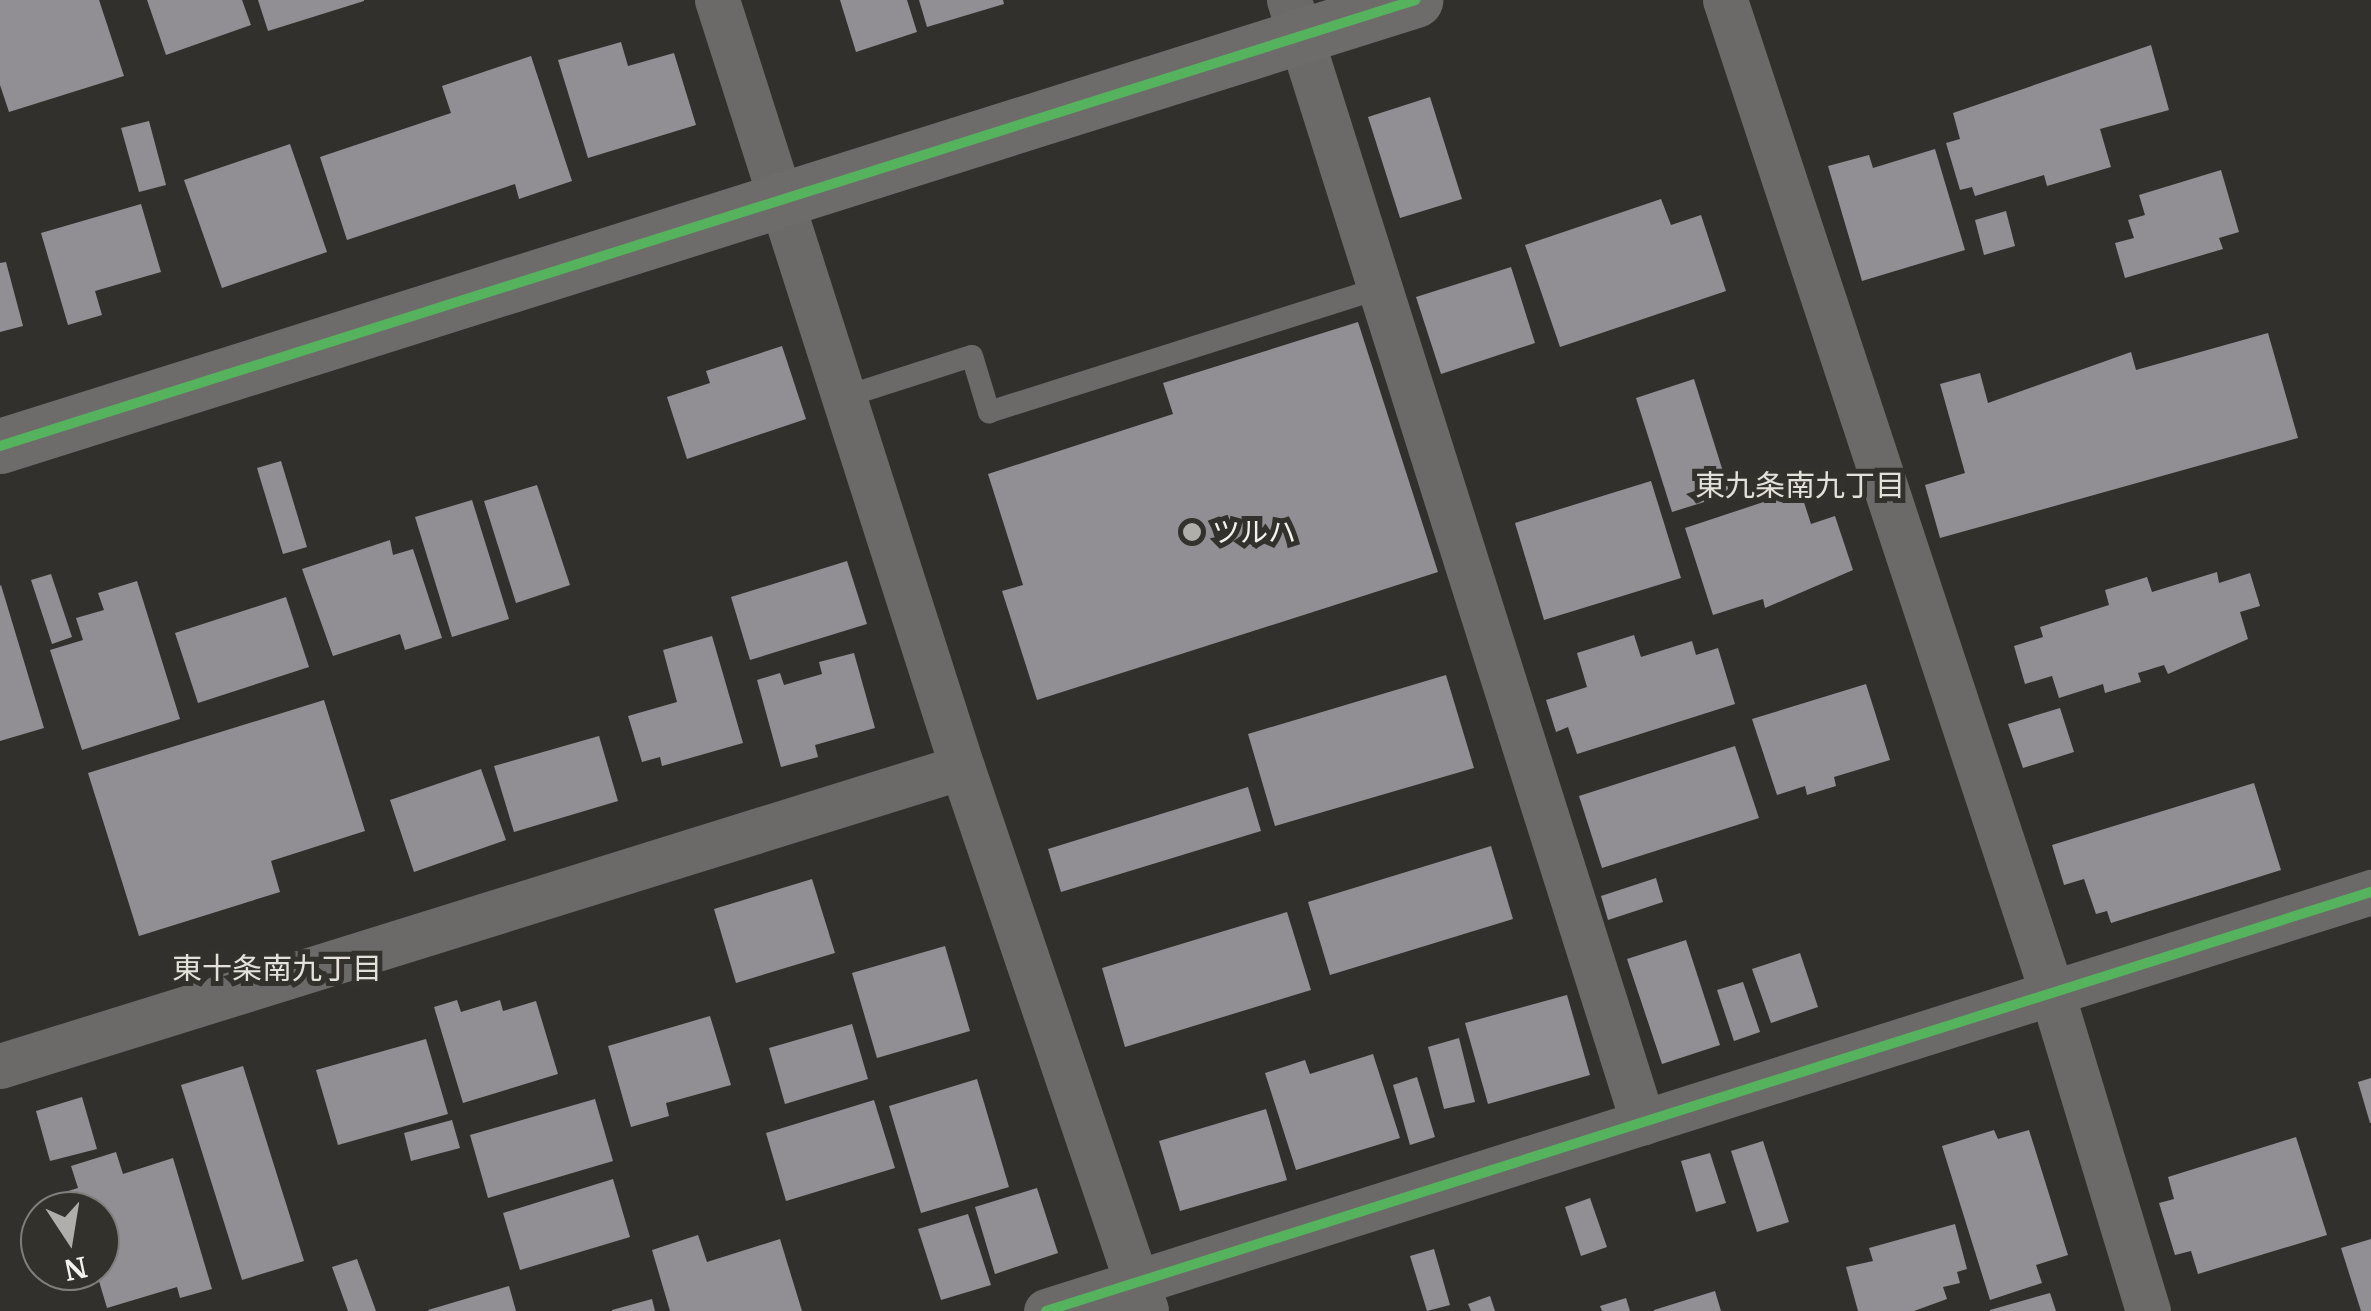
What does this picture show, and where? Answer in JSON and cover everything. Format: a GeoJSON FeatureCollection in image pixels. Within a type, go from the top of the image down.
{"type":"FeatureCollection","features":[{"type":"Feature","properties":{"kind":"street"},"geometry":{"type":"LineString","coordinates":[[718,0],[962,767],[1142,1296]]}},
{"type":"Feature","properties":{"kind":"street"},"geometry":{"type":"LineString","coordinates":[[0,446],[780,198],[1294,19],[1415,0]]}},
{"type":"Feature","properties":{"kind":"street"},"geometry":{"type":"LineString","coordinates":[[1725,0],[2052,993],[2148,1311]]}},
{"type":"Feature","properties":{"kind":"street"},"geometry":{"type":"LineString","coordinates":[[1294,19],[1382,287],[1642,1123]]}},
{"type":"Feature","properties":{"kind":"street"},"geometry":{"type":"LineString","coordinates":[[0,1066],[962,767]]}},
{"type":"Feature","properties":{"kind":"street"},"geometry":{"type":"LineString","coordinates":[[1046,1311],[1142,1296],[1642,1123],[2371,892]]}},
{"type":"Feature","properties":{"kind":"lane"},"geometry":{"type":"LineString","coordinates":[[844,397],[972,356],[990,412],[1382,287]]}},
{"type":"Feature","properties":{"kind":"building"},"geometry":{"type":"Polygon","coordinates":[[[0,0],[99,0],[124,76],[9,112],[0,85],[0,0]]]}},
{"type":"Feature","properties":{"kind":"building"},"geometry":{"type":"Polygon","coordinates":[[[147,0],[242,0],[251,25],[166,55],[147,0]]]}},
{"type":"Feature","properties":{"kind":"building"},"geometry":{"type":"Polygon","coordinates":[[[258,0],[364,0],[364,1],[268,31],[258,0]]]}},
{"type":"Feature","properties":{"kind":"building"},"geometry":{"type":"Polygon","coordinates":[[[840,0],[907,0],[917,32],[856,52],[840,0]]]}},
{"type":"Feature","properties":{"kind":"building"},"geometry":{"type":"Polygon","coordinates":[[[919,0],[1003,0],[1004,4],[927,27],[919,0]]]}},
{"type":"Feature","properties":{"kind":"building"},"geometry":{"type":"Polygon","coordinates":[[[621,42],[628,66],[674,53],[696,125],[588,158],[558,60],[621,42]]]}},
{"type":"Feature","properties":{"kind":"building"},"geometry":{"type":"Polygon","coordinates":[[[2151,45],[2169,110],[2100,129],[2111,167],[2047,186],[2044,175],[1975,196],[1972,187],[1960,190],[1946,143],[1960,139],[1953,113],[2151,45]]]}},
{"type":"Feature","properties":{"kind":"building"},"geometry":{"type":"Polygon","coordinates":[[[531,56],[572,181],[519,199],[515,184],[347,240],[320,157],[451,113],[442,86],[531,56]]]}},
{"type":"Feature","properties":{"kind":"building"},"geometry":{"type":"Polygon","coordinates":[[[1430,97],[1462,199],[1400,218],[1368,117],[1430,97]]]}},
{"type":"Feature","properties":{"kind":"building"},"geometry":{"type":"Polygon","coordinates":[[[149,121],[166,185],[139,192],[121,128],[149,121]]]}},
{"type":"Feature","properties":{"kind":"building"},"geometry":{"type":"Polygon","coordinates":[[[290,144],[327,252],[222,288],[184,180],[290,144]]]}},
{"type":"Feature","properties":{"kind":"building"},"geometry":{"type":"Polygon","coordinates":[[[1935,149],[1965,250],[1862,281],[1828,166],[1869,155],[1873,168],[1935,149]]]}},
{"type":"Feature","properties":{"kind":"building"},"geometry":{"type":"Polygon","coordinates":[[[2221,170],[2239,232],[2219,238],[2223,249],[2125,278],[2115,243],[2134,238],[2128,220],[2145,215],[2139,195],[2221,170]]]}},
{"type":"Feature","properties":{"kind":"building"},"geometry":{"type":"Polygon","coordinates":[[[1661,199],[1671,225],[1701,215],[1726,291],[1560,347],[1525,245],[1661,199]]]}},
{"type":"Feature","properties":{"kind":"building"},"geometry":{"type":"Polygon","coordinates":[[[141,204],[161,272],[95,291],[102,315],[68,325],[41,233],[141,204]]]}},
{"type":"Feature","properties":{"kind":"building"},"geometry":{"type":"Polygon","coordinates":[[[2006,211],[2015,246],[1984,255],[1975,220],[2006,211]]]}},
{"type":"Feature","properties":{"kind":"building"},"geometry":{"type":"Polygon","coordinates":[[[6,262],[23,326],[0,332],[0,263],[6,262]]]}},
{"type":"Feature","properties":{"kind":"building"},"geometry":{"type":"Polygon","coordinates":[[[1511,267],[1535,343],[1441,374],[1416,297],[1511,267]]]}},
{"type":"Feature","properties":{"kind":"building"},"geometry":{"type":"Polygon","coordinates":[[[1358,322],[1438,572],[1037,700],[1002,591],[1023,585],[988,474],[1173,414],[1163,383],[1358,322]]]}},
{"type":"Feature","properties":{"kind":"building"},"geometry":{"type":"Polygon","coordinates":[[[2268,333],[2298,438],[1940,538],[1925,485],[1965,473],[1940,384],[1980,373],[1988,403],[2131,352],[2136,370],[2268,333]]]}},
{"type":"Feature","properties":{"kind":"building"},"geometry":{"type":"Polygon","coordinates":[[[782,346],[806,419],[687,459],[667,397],[710,383],[706,371],[782,346]]]}},
{"type":"Feature","properties":{"kind":"building"},"geometry":{"type":"Polygon","coordinates":[[[1694,379],[1730,494],[1672,512],[1636,398],[1694,379]]]}},
{"type":"Feature","properties":{"kind":"building"},"geometry":{"type":"Polygon","coordinates":[[[281,461],[307,547],[283,554],[257,468],[281,461]]]}},
{"type":"Feature","properties":{"kind":"building"},"geometry":{"type":"Polygon","coordinates":[[[1651,481],[1681,578],[1544,620],[1515,523],[1651,481]]]}},
{"type":"Feature","properties":{"kind":"building"},"geometry":{"type":"Polygon","coordinates":[[[537,485],[570,585],[516,603],[484,501],[537,485]]]}},
{"type":"Feature","properties":{"kind":"building"},"geometry":{"type":"Polygon","coordinates":[[[1800,490],[1811,524],[1835,516],[1853,570],[1765,608],[1763,599],[1713,615],[1685,528],[1800,490]]]}},
{"type":"Feature","properties":{"kind":"building"},"geometry":{"type":"Polygon","coordinates":[[[472,500],[509,619],[452,637],[415,517],[472,500]]]}},
{"type":"Feature","properties":{"kind":"building"},"geometry":{"type":"Polygon","coordinates":[[[390,540],[393,555],[413,549],[442,638],[405,650],[400,634],[333,656],[302,569],[390,540]]]}},
{"type":"Feature","properties":{"kind":"building"},"geometry":{"type":"Polygon","coordinates":[[[847,561],[867,624],[750,660],[731,597],[847,561]]]}},
{"type":"Feature","properties":{"kind":"building"},"geometry":{"type":"Polygon","coordinates":[[[2217,572],[2219,583],[2250,573],[2260,606],[2240,612],[2248,639],[2168,674],[2164,665],[2138,673],[2141,682],[2105,693],[2103,684],[2059,698],[2052,676],[2025,684],[2014,646],[2043,637],[2040,627],[2109,605],[2105,590],[2147,577],[2152,592],[2217,572]]]}},
{"type":"Feature","properties":{"kind":"building"},"geometry":{"type":"Polygon","coordinates":[[[51,574],[72,637],[52,644],[31,580],[51,574]]]}},
{"type":"Feature","properties":{"kind":"building"},"geometry":{"type":"Polygon","coordinates":[[[137,581],[180,719],[82,750],[50,650],[83,640],[76,618],[104,610],[98,593],[137,581]]]}},
{"type":"Feature","properties":{"kind":"building"},"geometry":{"type":"Polygon","coordinates":[[[0,586],[44,728],[0,741],[0,586]]]}},
{"type":"Feature","properties":{"kind":"building"},"geometry":{"type":"Polygon","coordinates":[[[286,597],[309,667],[198,703],[175,633],[286,597]]]}},
{"type":"Feature","properties":{"kind":"building"},"geometry":{"type":"Polygon","coordinates":[[[1634,635],[1641,657],[1692,641],[1696,655],[1718,648],[1735,704],[1577,754],[1568,727],[1556,732],[1546,700],[1587,687],[1577,653],[1634,635]]]}},
{"type":"Feature","properties":{"kind":"building"},"geometry":{"type":"Polygon","coordinates":[[[712,636],[743,743],[662,766],[660,757],[642,762],[628,716],[677,702],[663,650],[712,636]]]}},
{"type":"Feature","properties":{"kind":"building"},"geometry":{"type":"Polygon","coordinates":[[[854,653],[875,728],[815,745],[818,757],[781,767],[757,680],[780,673],[784,685],[822,674],[819,662],[854,653]]]}},
{"type":"Feature","properties":{"kind":"building"},"geometry":{"type":"Polygon","coordinates":[[[1446,675],[1474,768],[1275,826],[1248,734],[1446,675]]]}},
{"type":"Feature","properties":{"kind":"building"},"geometry":{"type":"Polygon","coordinates":[[[1866,684],[1890,760],[1834,777],[1836,786],[1807,795],[1805,786],[1777,795],[1752,719],[1866,684]]]}},
{"type":"Feature","properties":{"kind":"building"},"geometry":{"type":"Polygon","coordinates":[[[324,700],[365,831],[271,861],[280,892],[139,936],[88,773],[324,700]]]}},
{"type":"Feature","properties":{"kind":"building"},"geometry":{"type":"Polygon","coordinates":[[[2060,708],[2074,752],[2023,768],[2008,724],[2060,708]]]}},
{"type":"Feature","properties":{"kind":"building"},"geometry":{"type":"Polygon","coordinates":[[[599,736],[618,801],[514,832],[494,766],[599,736]]]}},
{"type":"Feature","properties":{"kind":"building"},"geometry":{"type":"Polygon","coordinates":[[[1735,746],[1759,818],[1602,868],[1579,796],[1735,746]]]}},
{"type":"Feature","properties":{"kind":"building"},"geometry":{"type":"Polygon","coordinates":[[[481,769],[506,840],[414,872],[390,800],[481,769]]]}},
{"type":"Feature","properties":{"kind":"building"},"geometry":{"type":"Polygon","coordinates":[[[2254,783],[2281,870],[2111,923],[2107,911],[2096,914],[2084,879],[2064,885],[2052,845],[2254,783]]]}},
{"type":"Feature","properties":{"kind":"building"},"geometry":{"type":"Polygon","coordinates":[[[1248,787],[1261,831],[1061,892],[1048,849],[1248,787]]]}},
{"type":"Feature","properties":{"kind":"building"},"geometry":{"type":"Polygon","coordinates":[[[1491,846],[1513,919],[1330,975],[1308,902],[1491,846]]]}},
{"type":"Feature","properties":{"kind":"building"},"geometry":{"type":"Polygon","coordinates":[[[1656,878],[1663,902],[1608,920],[1601,896],[1656,878]]]}},
{"type":"Feature","properties":{"kind":"building"},"geometry":{"type":"Polygon","coordinates":[[[812,879],[835,953],[736,983],[714,909],[812,879]]]}},
{"type":"Feature","properties":{"kind":"building"},"geometry":{"type":"Polygon","coordinates":[[[1287,912],[1311,990],[1125,1047],[1102,968],[1287,912]]]}},
{"type":"Feature","properties":{"kind":"building"},"geometry":{"type":"Polygon","coordinates":[[[1686,940],[1720,1045],[1662,1064],[1627,959],[1686,940]]]}},
{"type":"Feature","properties":{"kind":"building"},"geometry":{"type":"Polygon","coordinates":[[[945,946],[970,1031],[877,1058],[852,973],[945,946]]]}},
{"type":"Feature","properties":{"kind":"building"},"geometry":{"type":"Polygon","coordinates":[[[1800,953],[1818,1007],[1771,1023],[1752,969],[1800,953]]]}},
{"type":"Feature","properties":{"kind":"building"},"geometry":{"type":"Polygon","coordinates":[[[1743,982],[1760,1032],[1734,1041],[1717,990],[1743,982]]]}},
{"type":"Feature","properties":{"kind":"building"},"geometry":{"type":"Polygon","coordinates":[[[1567,995],[1590,1075],[1488,1104],[1465,1023],[1567,995]]]}},
{"type":"Feature","properties":{"kind":"building"},"geometry":{"type":"Polygon","coordinates":[[[457,1000],[461,1012],[500,1000],[503,1011],[536,1001],[558,1074],[463,1103],[434,1007],[457,1000]]]}},
{"type":"Feature","properties":{"kind":"building"},"geometry":{"type":"Polygon","coordinates":[[[710,1016],[731,1085],[666,1103],[669,1116],[631,1127],[608,1046],[710,1016]]]}},
{"type":"Feature","properties":{"kind":"building"},"geometry":{"type":"Polygon","coordinates":[[[852,1024],[868,1079],[785,1104],[769,1048],[852,1024]]]}},
{"type":"Feature","properties":{"kind":"building"},"geometry":{"type":"Polygon","coordinates":[[[1459,1038],[1475,1102],[1444,1109],[1428,1047],[1459,1038]]]}},
{"type":"Feature","properties":{"kind":"building"},"geometry":{"type":"Polygon","coordinates":[[[426,1039],[448,1114],[338,1145],[316,1070],[426,1039]]]}},
{"type":"Feature","properties":{"kind":"building"},"geometry":{"type":"Polygon","coordinates":[[[1373,1054],[1400,1138],[1296,1170],[1265,1073],[1305,1060],[1310,1074],[1373,1054]]]}},
{"type":"Feature","properties":{"kind":"building"},"geometry":{"type":"Polygon","coordinates":[[[243,1066],[304,1261],[242,1280],[181,1085],[243,1066]]]}},
{"type":"Feature","properties":{"kind":"building"},"geometry":{"type":"Polygon","coordinates":[[[1417,1077],[1435,1137],[1410,1145],[1393,1085],[1417,1077]]]}},
{"type":"Feature","properties":{"kind":"building"},"geometry":{"type":"Polygon","coordinates":[[[2371,1078],[2371,1123],[2370,1123],[2358,1082],[2371,1078]]]}},
{"type":"Feature","properties":{"kind":"building"},"geometry":{"type":"Polygon","coordinates":[[[977,1079],[1009,1187],[921,1213],[889,1106],[977,1079]]]}},
{"type":"Feature","properties":{"kind":"building"},"geometry":{"type":"Polygon","coordinates":[[[82,1097],[97,1149],[50,1161],[36,1111],[82,1097]]]}},
{"type":"Feature","properties":{"kind":"building"},"geometry":{"type":"Polygon","coordinates":[[[595,1099],[613,1161],[488,1198],[470,1135],[595,1099]]]}},
{"type":"Feature","properties":{"kind":"building"},"geometry":{"type":"Polygon","coordinates":[[[874,1100],[895,1168],[786,1201],[766,1133],[874,1100]]]}},
{"type":"Feature","properties":{"kind":"building"},"geometry":{"type":"Polygon","coordinates":[[[1266,1109],[1287,1180],[1180,1211],[1159,1141],[1266,1109]]]}},
{"type":"Feature","properties":{"kind":"building"},"geometry":{"type":"Polygon","coordinates":[[[452,1120],[460,1148],[411,1161],[404,1133],[452,1120]]]}},
{"type":"Feature","properties":{"kind":"building"},"geometry":{"type":"Polygon","coordinates":[[[1994,1130],[1998,1139],[2029,1130],[2068,1255],[2036,1265],[2042,1283],[1990,1300],[1942,1146],[1994,1130]]]}},
{"type":"Feature","properties":{"kind":"building"},"geometry":{"type":"Polygon","coordinates":[[[2296,1137],[2327,1235],[2198,1274],[2191,1251],[2175,1255],[2159,1203],[2174,1199],[2168,1177],[2296,1137]]]}},
{"type":"Feature","properties":{"kind":"building"},"geometry":{"type":"Polygon","coordinates":[[[1763,1141],[1789,1222],[1757,1232],[1731,1151],[1763,1141]]]}},
{"type":"Feature","properties":{"kind":"building"},"geometry":{"type":"Polygon","coordinates":[[[116,1152],[123,1174],[173,1158],[212,1289],[180,1298],[177,1287],[107,1308],[102,1291],[120,1291],[120,1191],[68,1191],[78,1188],[71,1166],[116,1152]]]}},
{"type":"Feature","properties":{"kind":"building"},"geometry":{"type":"Polygon","coordinates":[[[1710,1153],[1726,1203],[1696,1212],[1681,1161],[1710,1153]]]}},
{"type":"Feature","properties":{"kind":"building"},"geometry":{"type":"Polygon","coordinates":[[[613,1179],[630,1237],[520,1270],[503,1213],[613,1179]]]}},
{"type":"Feature","properties":{"kind":"building"},"geometry":{"type":"Polygon","coordinates":[[[1037,1188],[1058,1253],[995,1274],[975,1207],[1037,1188]]]}},
{"type":"Feature","properties":{"kind":"building"},"geometry":{"type":"Polygon","coordinates":[[[1590,1198],[1607,1247],[1581,1256],[1565,1207],[1590,1198]]]}},
{"type":"Feature","properties":{"kind":"building"},"geometry":{"type":"Polygon","coordinates":[[[968,1214],[991,1285],[941,1300],[918,1229],[968,1214]]]}},
{"type":"Feature","properties":{"kind":"building"},"geometry":{"type":"Polygon","coordinates":[[[1955,1224],[1967,1269],[1957,1272],[1960,1283],[1943,1287],[1947,1299],[1914,1311],[1858,1311],[1846,1267],[1873,1261],[1869,1248],[1955,1224]]]}},
{"type":"Feature","properties":{"kind":"building"},"geometry":{"type":"Polygon","coordinates":[[[698,1235],[707,1262],[780,1239],[802,1311],[670,1311],[652,1250],[698,1235]]]}},
{"type":"Feature","properties":{"kind":"building"},"geometry":{"type":"Polygon","coordinates":[[[2371,1239],[2371,1311],[2361,1311],[2341,1248],[2371,1239]]]}},
{"type":"Feature","properties":{"kind":"building"},"geometry":{"type":"Polygon","coordinates":[[[1434,1249],[1450,1305],[1427,1311],[1410,1256],[1434,1249]]]}},
{"type":"Feature","properties":{"kind":"building"},"geometry":{"type":"Polygon","coordinates":[[[357,1259],[376,1311],[348,1311],[332,1267],[357,1259]]]}},
{"type":"Feature","properties":{"kind":"building"},"geometry":{"type":"Polygon","coordinates":[[[509,1286],[516,1311],[428,1310],[509,1286]]]}},
{"type":"Feature","properties":{"kind":"building"},"geometry":{"type":"Polygon","coordinates":[[[1715,1291],[1721,1311],[1654,1311],[1654,1310],[1715,1291]]]}},
{"type":"Feature","properties":{"kind":"building"},"geometry":{"type":"Polygon","coordinates":[[[2050,1293],[2056,1311],[1990,1311],[1990,1310],[2050,1293]]]}},
{"type":"Feature","properties":{"kind":"building"},"geometry":{"type":"Polygon","coordinates":[[[1490,1296],[1495,1311],[1471,1311],[1468,1304],[1490,1296]]]}},
{"type":"Feature","properties":{"kind":"building"},"geometry":{"type":"Polygon","coordinates":[[[1626,1298],[1630,1311],[1602,1311],[1600,1306],[1626,1298]]]}},
{"type":"Feature","properties":{"kind":"building"},"geometry":{"type":"Polygon","coordinates":[[[652,1299],[655,1311],[612,1311],[612,1310],[652,1299]]]}},
{"type":"Feature","properties":{"kind":"cycle path"},"geometry":{"type":"LineString","coordinates":[[0,446],[1415,0]]}},
{"type":"Feature","properties":{"kind":"cycle path"},"geometry":{"type":"LineString","coordinates":[[1046,1311],[2371,892]]}},
{"type":"Feature","properties":{"kind":"place","name":"ツルハ"},"geometry":{"type":"Point","coordinates":[1192,532]}},
{"type":"Feature","properties":{"kind":"district","name":"東九条南九丁目"},"geometry":{"type":"Point","coordinates":[1800,485]}},
{"type":"Feature","properties":{"kind":"district","name":"東十条南九丁目"},"geometry":{"type":"Point","coordinates":[277,968]}}]}
